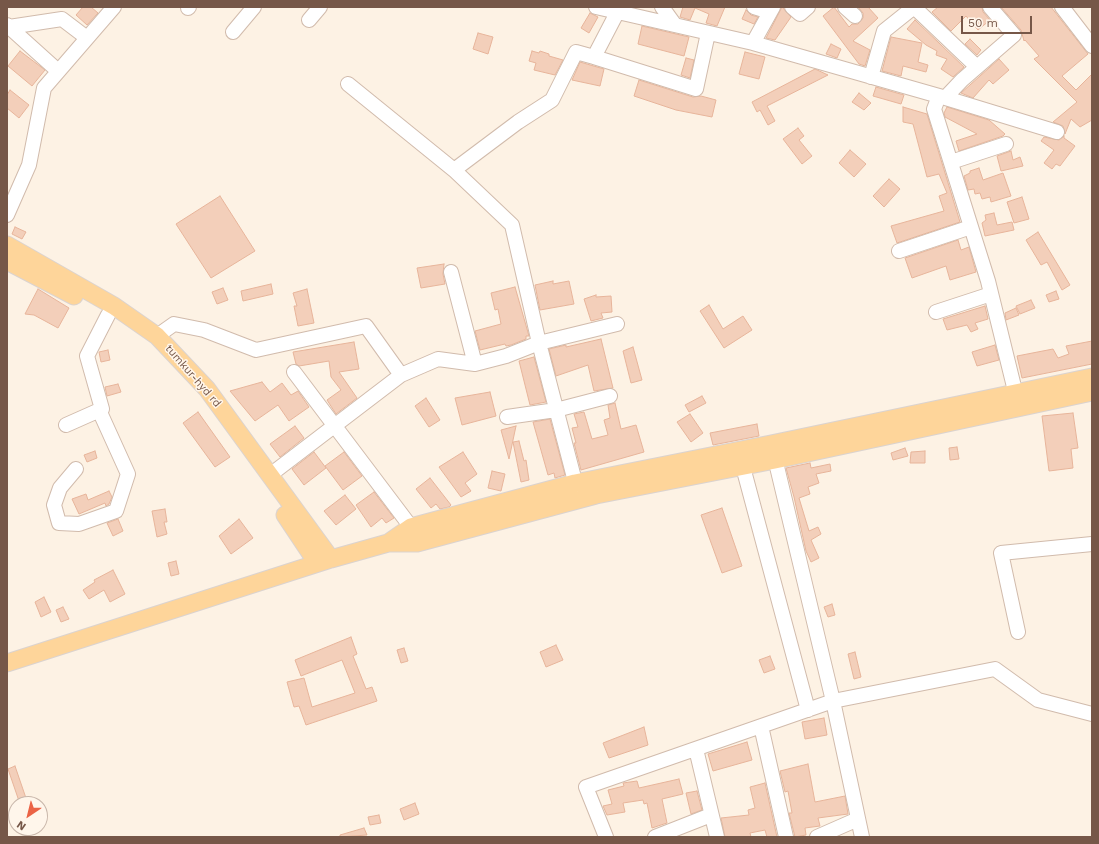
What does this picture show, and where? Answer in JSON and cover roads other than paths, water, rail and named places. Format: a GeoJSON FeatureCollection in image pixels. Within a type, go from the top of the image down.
{"type":"FeatureCollection","features":[{"type":"Feature","properties":{"kind":"main road"},"geometry":{"type":"LineString","coordinates":[[8,252],[138,333],[178,371],[214,413],[299,534],[324,561]]}},
{"type":"Feature","properties":{"kind":"main road","name":"tumkur-hyd rd"},"geometry":{"type":"LineString","coordinates":[[8,252],[114,306],[157,336],[207,388],[270,475],[324,561]]}},
{"type":"Feature","properties":{"kind":"main road"},"geometry":{"type":"LineString","coordinates":[[1018,401],[1092,377]]}},
{"type":"Feature","properties":{"kind":"main road"},"geometry":{"type":"LineString","coordinates":[[388,543],[412,527],[575,483],[773,452],[1018,401],[1092,392]]}},
{"type":"Feature","properties":{"kind":"main road"},"geometry":{"type":"LineString","coordinates":[[7,663],[324,561],[388,543],[417,543],[580,499],[743,466],[773,452]]}},
{"type":"Feature","properties":{"kind":"street"},"geometry":{"type":"LineString","coordinates":[[7,215],[29,165],[44,88],[114,7]]}},
{"type":"Feature","properties":{"kind":"street"},"geometry":{"type":"LineString","coordinates":[[233,32],[254,7]]}},
{"type":"Feature","properties":{"kind":"street"},"geometry":{"type":"LineString","coordinates":[[309,20],[320,7]]}},
{"type":"Feature","properties":{"kind":"street"},"geometry":{"type":"LineString","coordinates":[[596,7],[619,10],[753,43],[871,76],[1057,132]]}},
{"type":"Feature","properties":{"kind":"street"},"geometry":{"type":"LineString","coordinates":[[662,7],[675,25]]}},
{"type":"Feature","properties":{"kind":"street"},"geometry":{"type":"LineString","coordinates":[[753,43],[771,10],[754,7]]}},
{"type":"Feature","properties":{"kind":"street"},"geometry":{"type":"LineString","coordinates":[[792,7],[800,14],[808,7]]}},
{"type":"Feature","properties":{"kind":"street"},"geometry":{"type":"LineString","coordinates":[[871,76],[884,31],[914,7],[977,67]]}},
{"type":"Feature","properties":{"kind":"street"},"geometry":{"type":"LineString","coordinates":[[990,7],[1014,35],[942,97],[934,109],[991,294],[1018,401]]}},
{"type":"Feature","properties":{"kind":"street"},"geometry":{"type":"LineString","coordinates":[[1062,7],[1092,46]]}},
{"type":"Feature","properties":{"kind":"street"},"geometry":{"type":"LineString","coordinates":[[594,57],[619,10]]}},
{"type":"Feature","properties":{"kind":"street"},"geometry":{"type":"LineString","coordinates":[[8,26],[62,19],[87,38]]}},
{"type":"Feature","properties":{"kind":"street"},"geometry":{"type":"LineString","coordinates":[[8,26],[58,71]]}},
{"type":"Feature","properties":{"kind":"street"},"geometry":{"type":"LineString","coordinates":[[454,170],[518,122],[552,100],[576,52],[696,89],[708,33]]}},
{"type":"Feature","properties":{"kind":"street"},"geometry":{"type":"LineString","coordinates":[[348,84],[454,170],[512,225],[539,343],[580,499]]}},
{"type":"Feature","properties":{"kind":"street"},"geometry":{"type":"LineString","coordinates":[[950,162],[1006,144]]}},
{"type":"Feature","properties":{"kind":"street"},"geometry":{"type":"LineString","coordinates":[[899,251],[971,227]]}},
{"type":"Feature","properties":{"kind":"street"},"geometry":{"type":"LineString","coordinates":[[451,272],[475,364]]}},
{"type":"Feature","properties":{"kind":"street"},"geometry":{"type":"LineString","coordinates":[[936,312],[991,294]]}},
{"type":"Feature","properties":{"kind":"street"},"geometry":{"type":"LineString","coordinates":[[66,425],[102,409],[87,356],[108,315]]}},
{"type":"Feature","properties":{"kind":"street"},"geometry":{"type":"LineString","coordinates":[[157,336],[174,324],[204,330],[256,350],[366,326],[401,375]]}},
{"type":"Feature","properties":{"kind":"street"},"geometry":{"type":"LineString","coordinates":[[270,475],[401,375],[438,359],[475,364],[506,356],[539,343],[617,324]]}},
{"type":"Feature","properties":{"kind":"street"},"geometry":{"type":"LineString","coordinates":[[294,372],[412,527]]}},
{"type":"Feature","properties":{"kind":"street"},"geometry":{"type":"LineString","coordinates":[[507,417],[556,410],[610,396]]}},
{"type":"Feature","properties":{"kind":"street"},"geometry":{"type":"LineString","coordinates":[[76,469],[60,488],[54,505],[59,523],[78,524],[116,511],[128,474],[99,410]]}},
{"type":"Feature","properties":{"kind":"street"},"geometry":{"type":"LineString","coordinates":[[773,452],[832,701],[862,837]]}},
{"type":"Feature","properties":{"kind":"street"},"geometry":{"type":"LineString","coordinates":[[743,466],[808,710]]}},
{"type":"Feature","properties":{"kind":"street"},"geometry":{"type":"LineString","coordinates":[[1018,632],[1001,553],[1092,544]]}},
{"type":"Feature","properties":{"kind":"street"},"geometry":{"type":"LineString","coordinates":[[606,837],[586,787],[832,701],[995,669],[1038,700],[1092,714]]}},
{"type":"Feature","properties":{"kind":"street"},"geometry":{"type":"LineString","coordinates":[[761,726],[786,837]]}},
{"type":"Feature","properties":{"kind":"street"},"geometry":{"type":"LineString","coordinates":[[696,748],[717,837]]}},
{"type":"Feature","properties":{"kind":"street"},"geometry":{"type":"LineString","coordinates":[[655,837],[712,815]]}},
{"type":"Feature","properties":{"kind":"street"},"geometry":{"type":"LineString","coordinates":[[817,837],[858,819]]}}]}
